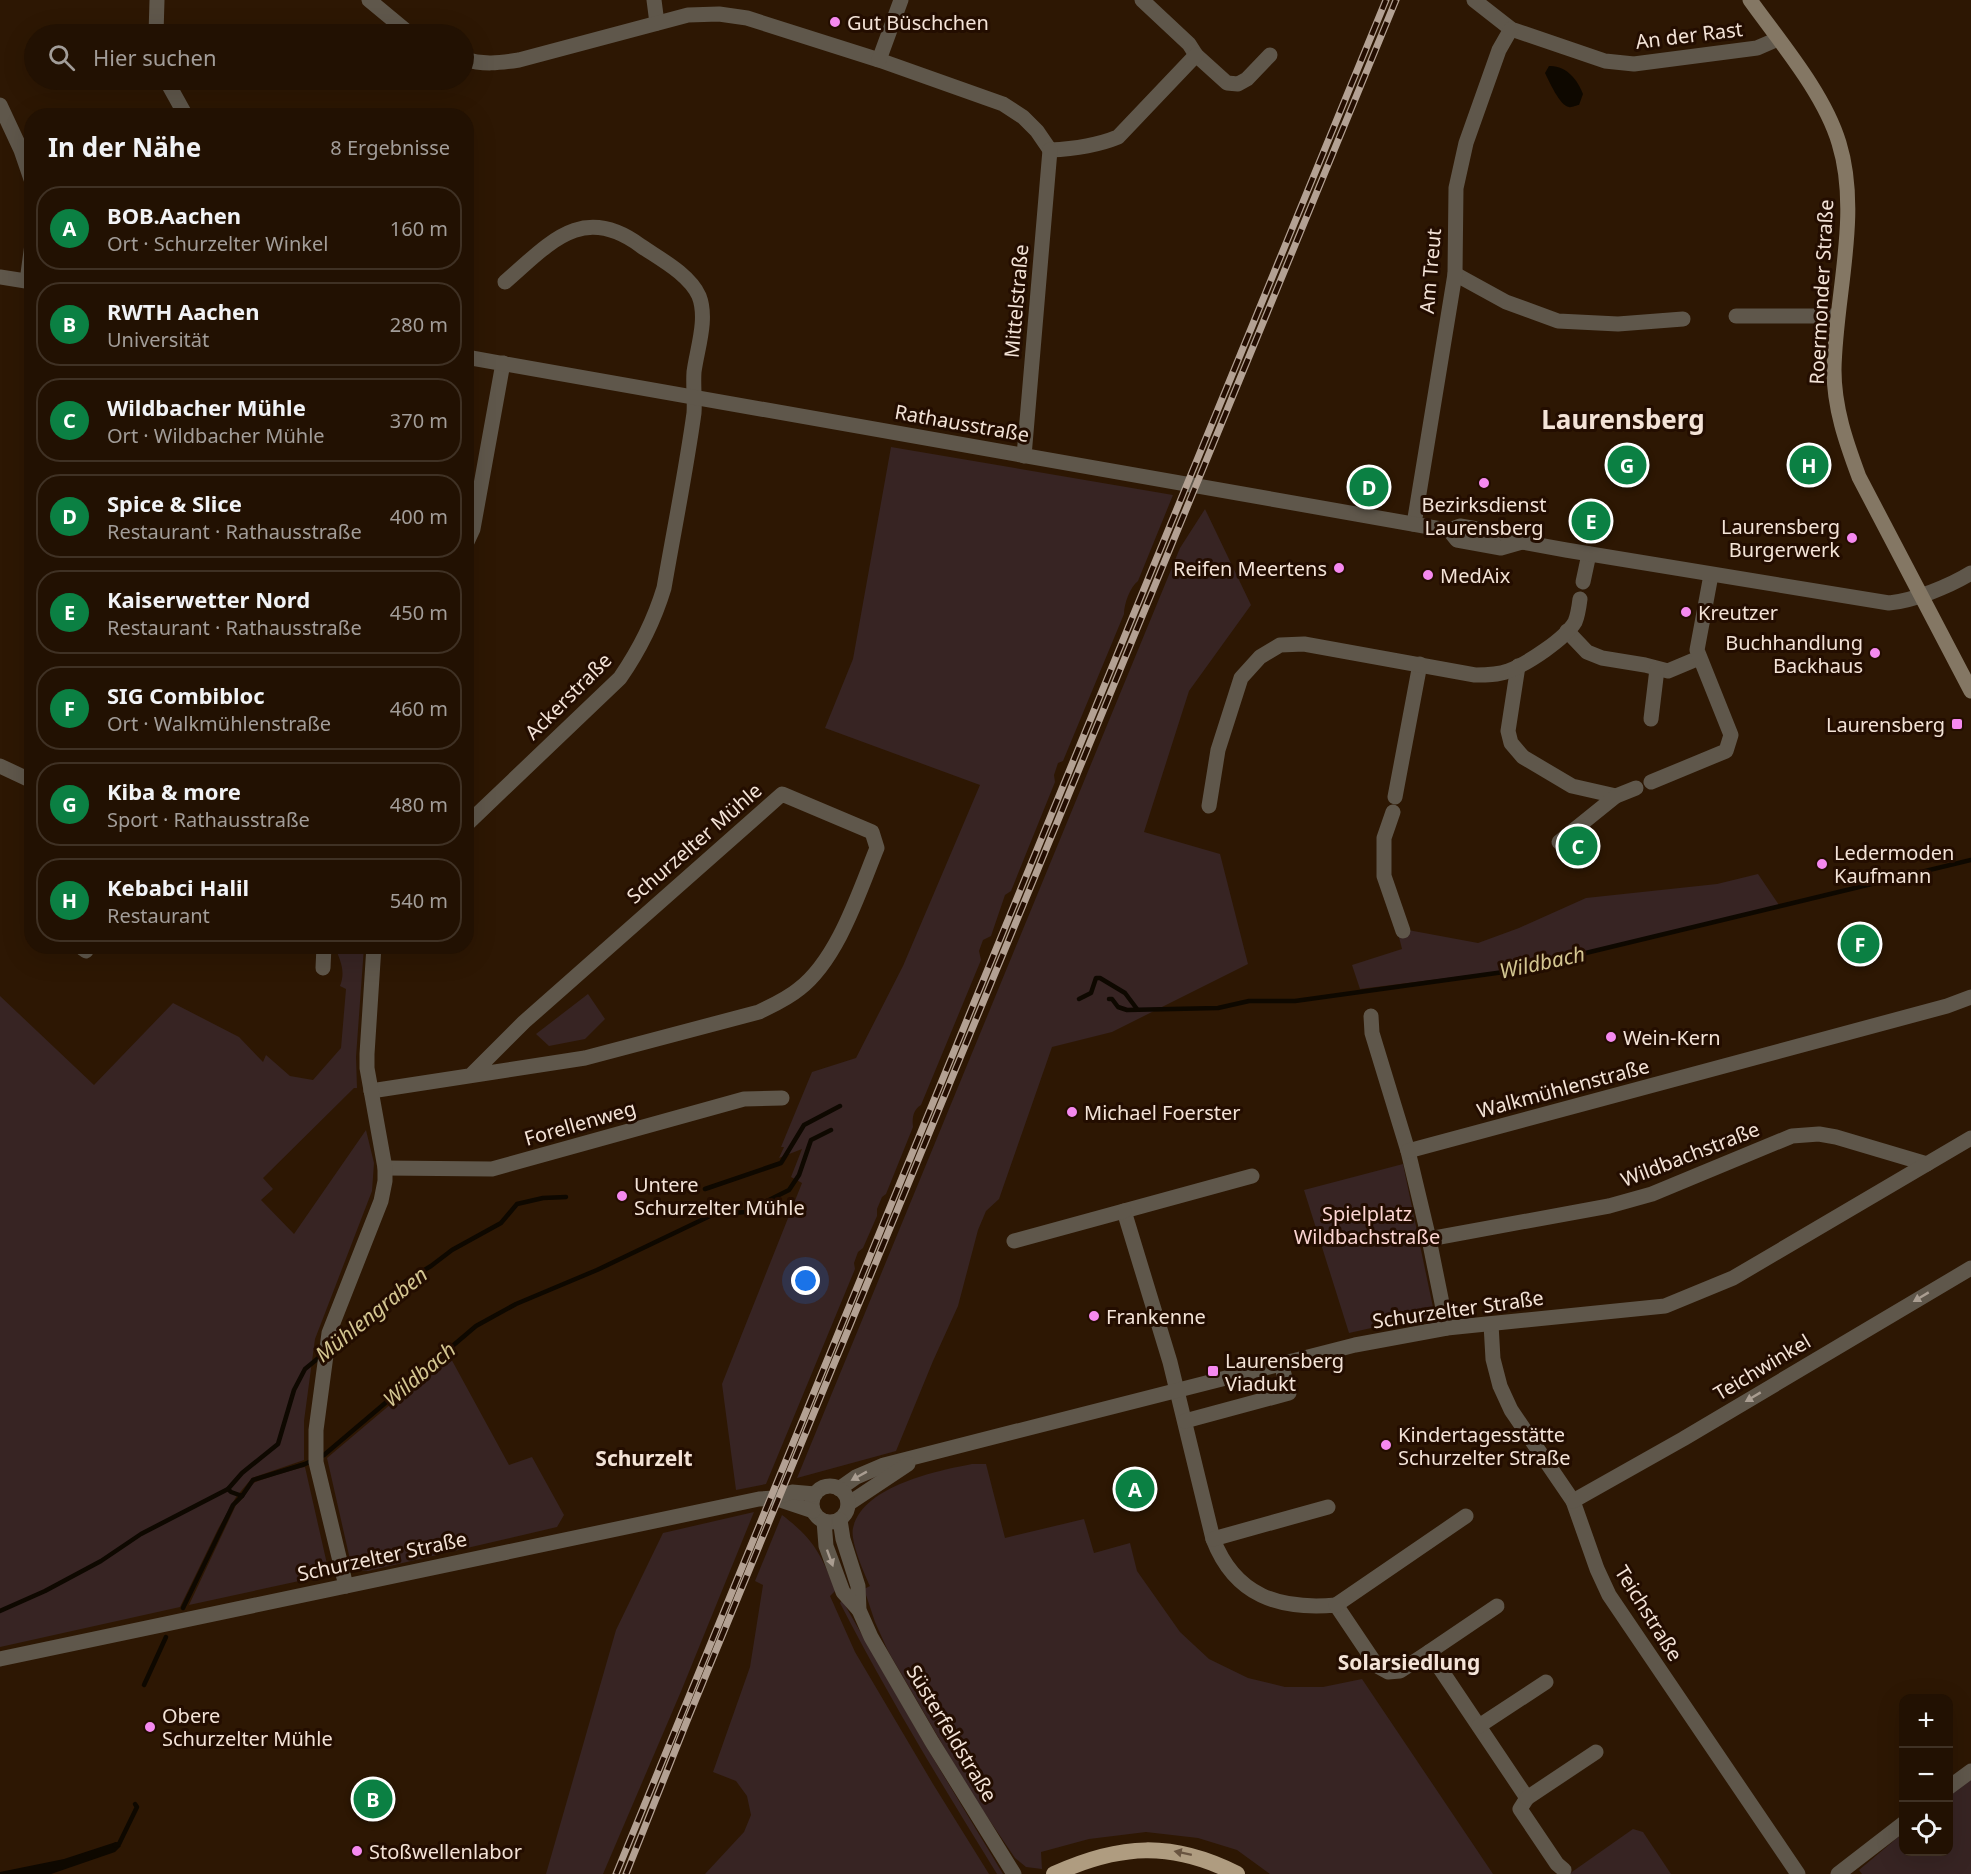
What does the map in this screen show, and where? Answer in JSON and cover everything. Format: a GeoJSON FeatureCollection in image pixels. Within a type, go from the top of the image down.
{"type":"FeatureCollection","features":[{"type":"Feature","properties":{"kind":"highway"},"geometry":{"type":"LineString","coordinates":[[1054,1874],[1100,1856],[1146,1850],[1170,1851],[1195,1856],[1237,1874]]}},
{"type":"Feature","properties":{"kind":"main road","name":"Roermonder Straße"},"geometry":{"type":"LineString","coordinates":[[1750,0],[1816,93],[1839,141],[1846,174],[1846,226],[1834,373],[1838,409],[1845,440],[1859,477],[1971,691]]}},
{"type":"Feature","properties":{"kind":"street"},"geometry":{"type":"LineString","coordinates":[[156,24],[157,0]]}},
{"type":"Feature","properties":{"kind":"street"},"geometry":{"type":"LineString","coordinates":[[369,0],[398,24]]}},
{"type":"Feature","properties":{"kind":"street"},"geometry":{"type":"LineString","coordinates":[[654,0],[657,23]]}},
{"type":"Feature","properties":{"kind":"street"},"geometry":{"type":"LineString","coordinates":[[879,60],[901,0]]}},
{"type":"Feature","properties":{"kind":"street"},"geometry":{"type":"LineString","coordinates":[[1142,0],[1227,83],[1238,84],[1270,55]]}},
{"type":"Feature","properties":{"kind":"street","name":"An der Rast"},"geometry":{"type":"LineString","coordinates":[[1474,0],[1511,29],[1605,61],[1634,64],[1757,48],[1778,39]]}},
{"type":"Feature","properties":{"kind":"street"},"geometry":{"type":"LineString","coordinates":[[474,62],[496,64],[519,60],[688,15],[719,14],[747,18],[879,60],[1003,104],[1023,117],[1037,131],[1050,150],[1104,143],[1118,138],[1196,55]]}},
{"type":"Feature","properties":{"kind":"street","name":"Am Treut"},"geometry":{"type":"LineString","coordinates":[[1414,524],[1455,274],[1456,188],[1466,143],[1499,50],[1511,29]]}},
{"type":"Feature","properties":{"kind":"street"},"geometry":{"type":"LineString","coordinates":[[172,90],[182,108]]}},
{"type":"Feature","properties":{"kind":"street"},"geometry":{"type":"LineString","coordinates":[[0,105],[24,159]]}},
{"type":"Feature","properties":{"kind":"street","name":"Mittelstraße"},"geometry":{"type":"LineString","coordinates":[[1024,456],[1050,150]]}},
{"type":"Feature","properties":{"kind":"street","name":"Ackerstraße"},"geometry":{"type":"LineString","coordinates":[[474,817],[620,678],[639,651],[655,616],[664,588],[694,410],[694,375],[702,323],[700,300],[696,290],[684,277],[626,234],[600,228],[580,228],[562,234],[505,282]]}},
{"type":"Feature","properties":{"kind":"street"},"geometry":{"type":"LineString","coordinates":[[1455,274],[1506,302],[1558,321],[1618,324],[1683,319]]}},
{"type":"Feature","properties":{"kind":"street"},"geometry":{"type":"LineString","coordinates":[[0,277],[24,280]]}},
{"type":"Feature","properties":{"kind":"street"},"geometry":{"type":"LineString","coordinates":[[1737,316],[1837,316]]}},
{"type":"Feature","properties":{"kind":"street","name":"Rathausstraße"},"geometry":{"type":"LineString","coordinates":[[474,358],[1449,530],[1457,540],[1479,545],[1501,548],[1522,542],[1889,603],[1921,595],[1971,573]]}},
{"type":"Feature","properties":{"kind":"street"},"geometry":{"type":"LineString","coordinates":[[474,523],[503,363]]}},
{"type":"Feature","properties":{"kind":"street"},"geometry":{"type":"LineString","coordinates":[[1583,582],[1589,554]]}},
{"type":"Feature","properties":{"kind":"street"},"geometry":{"type":"LineString","coordinates":[[1651,782],[1726,751],[1731,735],[1697,650],[1711,575]]}},
{"type":"Feature","properties":{"kind":"street"},"geometry":{"type":"LineString","coordinates":[[1209,806],[1218,750],[1241,678],[1260,657],[1280,645],[1304,644],[1475,675],[1506,672],[1568,631],[1574,622],[1580,599]]}},
{"type":"Feature","properties":{"kind":"street"},"geometry":{"type":"LineString","coordinates":[[1568,631],[1587,652],[1602,658],[1668,671],[1699,658]]}},
{"type":"Feature","properties":{"kind":"street"},"geometry":{"type":"LineString","coordinates":[[1403,931],[1384,876],[1384,838],[1394,804],[1420,664]]}},
{"type":"Feature","properties":{"kind":"street"},"geometry":{"type":"LineString","coordinates":[[1518,666],[1508,731],[1511,743],[1523,757],[1572,786],[1616,795]]}},
{"type":"Feature","properties":{"kind":"street"},"geometry":{"type":"LineString","coordinates":[[1651,719],[1657,669]]}},
{"type":"Feature","properties":{"kind":"street"},"geometry":{"type":"LineString","coordinates":[[0,766],[24,777]]}},
{"type":"Feature","properties":{"kind":"street"},"geometry":{"type":"LineString","coordinates":[[1558,843],[1616,795],[1636,788]]}},
{"type":"Feature","properties":{"kind":"street","name":"Schurzelter Mühle"},"geometry":{"type":"LineString","coordinates":[[371,1091],[585,1058],[759,1012],[783,1000],[801,988],[813,976],[833,949],[877,848],[872,832],[782,794],[524,1022],[472,1074]]}},
{"type":"Feature","properties":{"kind":"street"},"geometry":{"type":"LineString","coordinates":[[323,968],[324,954]]}},
{"type":"Feature","properties":{"kind":"street"},"geometry":{"type":"LineString","coordinates":[[346,1586],[315,1456],[324,1359],[329,1333],[381,1201],[385,1181],[386,1168],[366,1054],[373,954]]}},
{"type":"Feature","properties":{"kind":"street","name":"Walkmühlenstraße"},"geometry":{"type":"LineString","coordinates":[[1408,1151],[1947,1006],[1971,997]]}},
{"type":"Feature","properties":{"kind":"street"},"geometry":{"type":"LineString","coordinates":[[1371,1016],[1372,1033],[1408,1151],[1447,1328]]}},
{"type":"Feature","properties":{"kind":"street","name":"Forellenweg"},"geometry":{"type":"LineString","coordinates":[[386,1168],[492,1169],[744,1099],[782,1098]]}},
{"type":"Feature","properties":{"kind":"street","name":"Wildbachstraße"},"geometry":{"type":"LineString","coordinates":[[1429,1239],[1609,1206],[1652,1194],[1792,1137],[1819,1134],[1836,1137],[1927,1164]]}},
{"type":"Feature","properties":{"kind":"street","name":"Schurzelter Straße"},"geometry":{"type":"LineString","coordinates":[[839,1489],[871,1470],[921,1456],[1355,1345],[1447,1328],[1665,1306],[1733,1278],[1971,1138]]}},
{"type":"Feature","properties":{"kind":"street"},"geometry":{"type":"LineString","coordinates":[[1014,1241],[1252,1176]]}},
{"type":"Feature","properties":{"kind":"street"},"geometry":{"type":"LineString","coordinates":[[1124,1211],[1167,1352],[1213,1539],[1227,1566],[1254,1592],[1278,1603],[1301,1607],[1336,1605],[1467,1516]]}},
{"type":"Feature","properties":{"kind":"street","name":"Teichwinkel"},"geometry":{"type":"LineString","coordinates":[[1573,1501],[1683,1439],[1971,1268]]}},
{"type":"Feature","properties":{"kind":"street","name":"Teichstraße"},"geometry":{"type":"LineString","coordinates":[[1491,1324],[1493,1359],[1500,1386],[1511,1410],[1573,1501],[1597,1569],[1609,1595],[1798,1874]]}},
{"type":"Feature","properties":{"kind":"street"},"geometry":{"type":"LineString","coordinates":[[1185,1421],[1289,1393],[1281,1363]]}},
{"type":"Feature","properties":{"kind":"street","name":"Schurzelter Straße"},"geometry":{"type":"LineString","coordinates":[[848,1504],[921,1456]]}},
{"type":"Feature","properties":{"kind":"street"},"geometry":{"type":"LineString","coordinates":[[826,1487],[839,1489],[847,1498],[848,1504],[846,1513],[840,1520],[832,1523],[818,1516],[812,1502],[815,1494],[826,1487]]}},
{"type":"Feature","properties":{"kind":"street","name":"Schurzelter Straße"},"geometry":{"type":"LineString","coordinates":[[0,1659],[478,1557],[759,1499],[774,1498],[792,1492],[815,1494]]}},
{"type":"Feature","properties":{"kind":"street","name":"Schurzelter Straße"},"geometry":{"type":"LineString","coordinates":[[774,1498],[818,1516]]}},
{"type":"Feature","properties":{"kind":"street"},"geometry":{"type":"LineString","coordinates":[[1213,1539],[1328,1508]]}},
{"type":"Feature","properties":{"kind":"street","name":"Süsterfeldstraße"},"geometry":{"type":"LineString","coordinates":[[818,1516],[843,1592],[859,1610],[871,1637],[916,1716],[1014,1874]]}},
{"type":"Feature","properties":{"kind":"street","name":"Süsterfeldstraße"},"geometry":{"type":"LineString","coordinates":[[840,1520],[843,1539],[858,1586],[859,1610]]}},
{"type":"Feature","properties":{"kind":"street"},"geometry":{"type":"LineString","coordinates":[[1336,1605],[1377,1666],[1388,1672],[1400,1671],[1497,1606]]}},
{"type":"Feature","properties":{"kind":"street"},"geometry":{"type":"LineString","coordinates":[[1429,1652],[1527,1798]]}},
{"type":"Feature","properties":{"kind":"street"},"geometry":{"type":"LineString","coordinates":[[1479,1726],[1546,1682]]}},
{"type":"Feature","properties":{"kind":"street"},"geometry":{"type":"LineString","coordinates":[[1564,1870],[1557,1864],[1520,1809],[1527,1798],[1596,1752]]}},
{"type":"Feature","properties":{"kind":"street"},"geometry":{"type":"LineString","coordinates":[[1953,1784],[1971,1771]]}},
{"type":"Feature","properties":{"kind":"street"},"geometry":{"type":"LineString","coordinates":[[1838,1874],[1899,1827]]}},
{"type":"Feature","properties":{"kind":"green space"},"geometry":{"type":"Polygon","coordinates":[[[891,447],[1173,495],[1138,581],[1128,596],[1124,614],[1063,761],[1058,763],[1054,775],[1055,782],[1011,891],[1005,895],[991,936],[983,940],[979,951],[981,960],[921,1105],[915,1112],[913,1127],[886,1194],[882,1197],[877,1209],[877,1216],[863,1248],[858,1252],[854,1263],[855,1269],[766,1484],[736,1490],[722,1384],[802,1183],[791,1177],[802,1149],[779,1158],[784,1147],[781,1147],[812,1072],[856,1058],[903,966],[980,785],[825,728],[853,659],[891,447]]]}},
{"type":"Feature","properties":{"kind":"green space"},"geometry":{"type":"Polygon","coordinates":[[[1205,509],[1251,605],[1189,691],[1144,832],[1220,854],[1248,964],[1112,1032],[1052,1047],[999,1199],[986,1211],[978,1230],[958,1306],[896,1451],[797,1478],[1180,548],[1205,509]]]}},
{"type":"Feature","properties":{"kind":"green space"},"geometry":{"type":"Polygon","coordinates":[[[1758,874],[1779,905],[1510,970],[1360,989],[1352,965],[1402,949],[1398,933],[1408,930],[1478,943],[1519,928],[1586,898],[1717,884],[1758,874]]]}},
{"type":"Feature","properties":{"kind":"green space"},"geometry":{"type":"Polygon","coordinates":[[[338,954],[363,954],[356,1057],[357,1088],[354,1088],[263,1178],[273,1189],[261,1200],[294,1234],[366,1130],[374,1163],[372,1191],[315,1339],[304,1421],[304,1460],[252,1478],[236,1497],[218,1529],[180,1607],[0,1647],[0,996],[94,1085],[173,1003],[239,1037],[263,1062],[266,1055],[290,1076],[313,1080],[341,1048],[346,989],[340,986],[342,970],[338,954]]]}},
{"type":"Feature","properties":{"kind":"green space"},"geometry":{"type":"Polygon","coordinates":[[[588,994],[605,1019],[585,1039],[549,1046],[536,1034],[588,994]]]}},
{"type":"Feature","properties":{"kind":"green space","name":"Spielplatz Wildbachstraße"},"geometry":{"type":"Polygon","coordinates":[[[1403,1164],[1434,1312],[1427,1319],[1398,1322],[1349,1333],[1304,1190],[1403,1164]]]}},
{"type":"Feature","properties":{"kind":"green space"},"geometry":{"type":"Polygon","coordinates":[[[449,1355],[509,1465],[532,1457],[564,1515],[557,1527],[368,1571],[359,1570],[351,1564],[327,1458],[449,1355]]]}},
{"type":"Feature","properties":{"kind":"green space"},"geometry":{"type":"Polygon","coordinates":[[[972,1464],[986,1464],[1005,1538],[1084,1519],[1094,1553],[1130,1543],[1137,1571],[1180,1632],[1209,1659],[1248,1678],[1285,1687],[1323,1687],[1362,1679],[1493,1874],[1270,1874],[1237,1850],[1198,1838],[1146,1832],[1089,1839],[1041,1852],[1042,1869],[1026,1867],[1015,1858],[969,1790],[888,1651],[864,1589],[870,1586],[858,1557],[853,1534],[853,1528],[860,1513],[871,1501],[886,1491],[921,1476],[972,1464]]]}},
{"type":"Feature","properties":{"kind":"green space"},"geometry":{"type":"Polygon","coordinates":[[[305,1467],[327,1564],[327,1575],[189,1605],[236,1505],[252,1485],[263,1479],[305,1467]]]}},
{"type":"Feature","properties":{"kind":"green space"},"geometry":{"type":"Polygon","coordinates":[[[754,1512],[603,1874],[546,1874],[616,1630],[663,1533],[754,1512]]]}},
{"type":"Feature","properties":{"kind":"green space"},"geometry":{"type":"Polygon","coordinates":[[[782,1515],[802,1532],[821,1557],[836,1590],[830,1596],[855,1652],[989,1874],[705,1874],[744,1832],[751,1815],[747,1796],[736,1781],[713,1772],[750,1667],[763,1585],[755,1581],[782,1515]]]}},
{"type":"Feature","properties":{"kind":"green space"},"geometry":{"type":"Polygon","coordinates":[[[842,1600],[1003,1874],[997,1874],[916,1740],[858,1638],[840,1603],[842,1600]]]}},
{"type":"Feature","properties":{"kind":"green space"},"geometry":{"type":"Polygon","coordinates":[[[1971,1778],[1971,1874],[1862,1874],[1859,1870],[1899,1836],[1899,1856],[1953,1856],[1953,1793],[1971,1778]]]}},
{"type":"Feature","properties":{"kind":"green space"},"geometry":{"type":"Polygon","coordinates":[[[1633,1829],[1643,1832],[1671,1874],[1569,1874],[1633,1829]]]}},
{"type":"Feature","properties":{"kind":"shaded area"},"geometry":{"type":"Polygon","coordinates":[[[1549,66],[1561,68],[1575,79],[1583,94],[1579,105],[1566,106],[1559,98],[1545,73],[1549,66]]]}},
{"type":"Feature","properties":{"kind":"shaded area"},"geometry":{"type":"Polygon","coordinates":[[[116,1842],[121,1846],[115,1852],[51,1874],[0,1874],[0,1872],[64,1859],[116,1842]]]}},
{"type":"Feature","properties":{"kind":"waterway","name":"Wildbach"},"geometry":{"type":"LineString","coordinates":[[1109,999],[1112,999],[1118,1007],[1127,1010],[1218,1008],[1249,1001],[1295,1001],[1511,971],[1971,860]]}},
{"type":"Feature","properties":{"kind":"waterway","name":"Mühlengraben"},"geometry":{"type":"LineString","coordinates":[[1079,999],[1091,993],[1096,978],[1100,978],[1125,993],[1137,1009]]}},
{"type":"Feature","properties":{"kind":"waterway","name":"Mühlengraben"},"geometry":{"type":"LineString","coordinates":[[705,1189],[781,1163],[804,1125],[840,1106]]}},
{"type":"Feature","properties":{"kind":"waterway","name":"Wildbach"},"geometry":{"type":"LineString","coordinates":[[228,1489],[242,1496],[253,1480],[305,1464],[324,1455],[476,1326],[516,1304],[597,1270],[712,1215],[745,1212],[789,1190],[799,1175],[811,1140],[831,1130]]}},
{"type":"Feature","properties":{"kind":"waterway","name":"Mühlengraben"},"geometry":{"type":"LineString","coordinates":[[331,1348],[403,1283],[452,1250],[501,1223],[517,1204],[543,1198],[566,1197]]}},
{"type":"Feature","properties":{"kind":"waterway","name":"Wildbach"},"geometry":{"type":"LineString","coordinates":[[0,1611],[45,1591],[101,1561],[141,1534],[228,1489],[242,1473],[278,1444],[294,1390],[305,1369],[322,1355]]}},
{"type":"Feature","properties":{"kind":"waterway"},"geometry":{"type":"LineString","coordinates":[[183,1608],[233,1505],[242,1496]]}},
{"type":"Feature","properties":{"kind":"waterway"},"geometry":{"type":"LineString","coordinates":[[144,1685],[166,1637]]}},
{"type":"Feature","properties":{"kind":"waterway","name":"Mühlengraben"},"geometry":{"type":"LineString","coordinates":[[115,1845],[119,1844],[137,1807],[135,1804]]}},
{"type":"Feature","properties":{"kind":"railway"},"geometry":{"type":"LineString","coordinates":[[616,1874],[1386,0]]}},
{"type":"Feature","properties":{"kind":"railway"},"geometry":{"type":"LineString","coordinates":[[626,1874],[1396,0]]}},
{"type":"Feature","properties":{"kind":"place","name":"Gut Büschchen"},"geometry":{"type":"Point","coordinates":[835,22]}},
{"type":"Feature","properties":{"kind":"place","name":"Kiba & more"},"geometry":{"type":"Point","coordinates":[1627,465]}},
{"type":"Feature","properties":{"kind":"place","name":"Kebabci Halil"},"geometry":{"type":"Point","coordinates":[1809,465]}},
{"type":"Feature","properties":{"kind":"place","name":"Bezirksdienst Laurensberg"},"geometry":{"type":"Point","coordinates":[1484,483]}},
{"type":"Feature","properties":{"kind":"place","name":"Spice & Slice"},"geometry":{"type":"Point","coordinates":[1369,487]}},
{"type":"Feature","properties":{"kind":"place","name":"Kaiserwetter Nord"},"geometry":{"type":"Point","coordinates":[1591,521]}},
{"type":"Feature","properties":{"kind":"place","name":"Laurensberg Burgerwerk"},"geometry":{"type":"Point","coordinates":[1852,538]}},
{"type":"Feature","properties":{"kind":"place","name":"Reifen Meertens"},"geometry":{"type":"Point","coordinates":[1339,568]}},
{"type":"Feature","properties":{"kind":"place","name":"MedAix"},"geometry":{"type":"Point","coordinates":[1428,575]}},
{"type":"Feature","properties":{"kind":"place","name":"Kreutzer"},"geometry":{"type":"Point","coordinates":[1686,612]}},
{"type":"Feature","properties":{"kind":"place","name":"Buchhandlung Backhaus"},"geometry":{"type":"Point","coordinates":[1875,653]}},
{"type":"Feature","properties":{"kind":"place","name":"Laurensberg"},"geometry":{"type":"Point","coordinates":[1957,724]}},
{"type":"Feature","properties":{"kind":"place","name":"Wildbacher Mühle"},"geometry":{"type":"Point","coordinates":[1578,846]}},
{"type":"Feature","properties":{"kind":"place","name":"Ledermoden Kaufmann"},"geometry":{"type":"Point","coordinates":[1822,864]}},
{"type":"Feature","properties":{"kind":"place","name":"SIG Combibloc"},"geometry":{"type":"Point","coordinates":[1860,944]}},
{"type":"Feature","properties":{"kind":"place","name":"Wein-Kern"},"geometry":{"type":"Point","coordinates":[1611,1037]}},
{"type":"Feature","properties":{"kind":"place","name":"Michael Foerster"},"geometry":{"type":"Point","coordinates":[1072,1112]}},
{"type":"Feature","properties":{"kind":"place","name":"Untere Schurzelter Mühle"},"geometry":{"type":"Point","coordinates":[622,1196]}},
{"type":"Feature","properties":{"kind":"place","name":"Frankenne"},"geometry":{"type":"Point","coordinates":[1094,1316]}},
{"type":"Feature","properties":{"kind":"place","name":"Laurensberg Viadukt"},"geometry":{"type":"Point","coordinates":[1213,1371]}},
{"type":"Feature","properties":{"kind":"place","name":"Kindertagesstätte Schurzelter Straße"},"geometry":{"type":"Point","coordinates":[1386,1445]}},
{"type":"Feature","properties":{"kind":"place","name":"BOB.Aachen"},"geometry":{"type":"Point","coordinates":[1135,1489]}},
{"type":"Feature","properties":{"kind":"place","name":"Obere Schurzelter Mühle"},"geometry":{"type":"Point","coordinates":[150,1727]}},
{"type":"Feature","properties":{"kind":"place","name":"RWTH Aachen"},"geometry":{"type":"Point","coordinates":[373,1799]}},
{"type":"Feature","properties":{"kind":"place","name":"Stoßwellenlabor"},"geometry":{"type":"Point","coordinates":[357,1851]}},
{"type":"Feature","properties":{"kind":"district","name":"Laurensberg"},"geometry":{"type":"Point","coordinates":[1623,419]}},
{"type":"Feature","properties":{"kind":"district","name":"Schurzelt"},"geometry":{"type":"Point","coordinates":[644,1458]}},
{"type":"Feature","properties":{"kind":"district","name":"Solarsiedlung"},"geometry":{"type":"Point","coordinates":[1409,1662]}}]}
